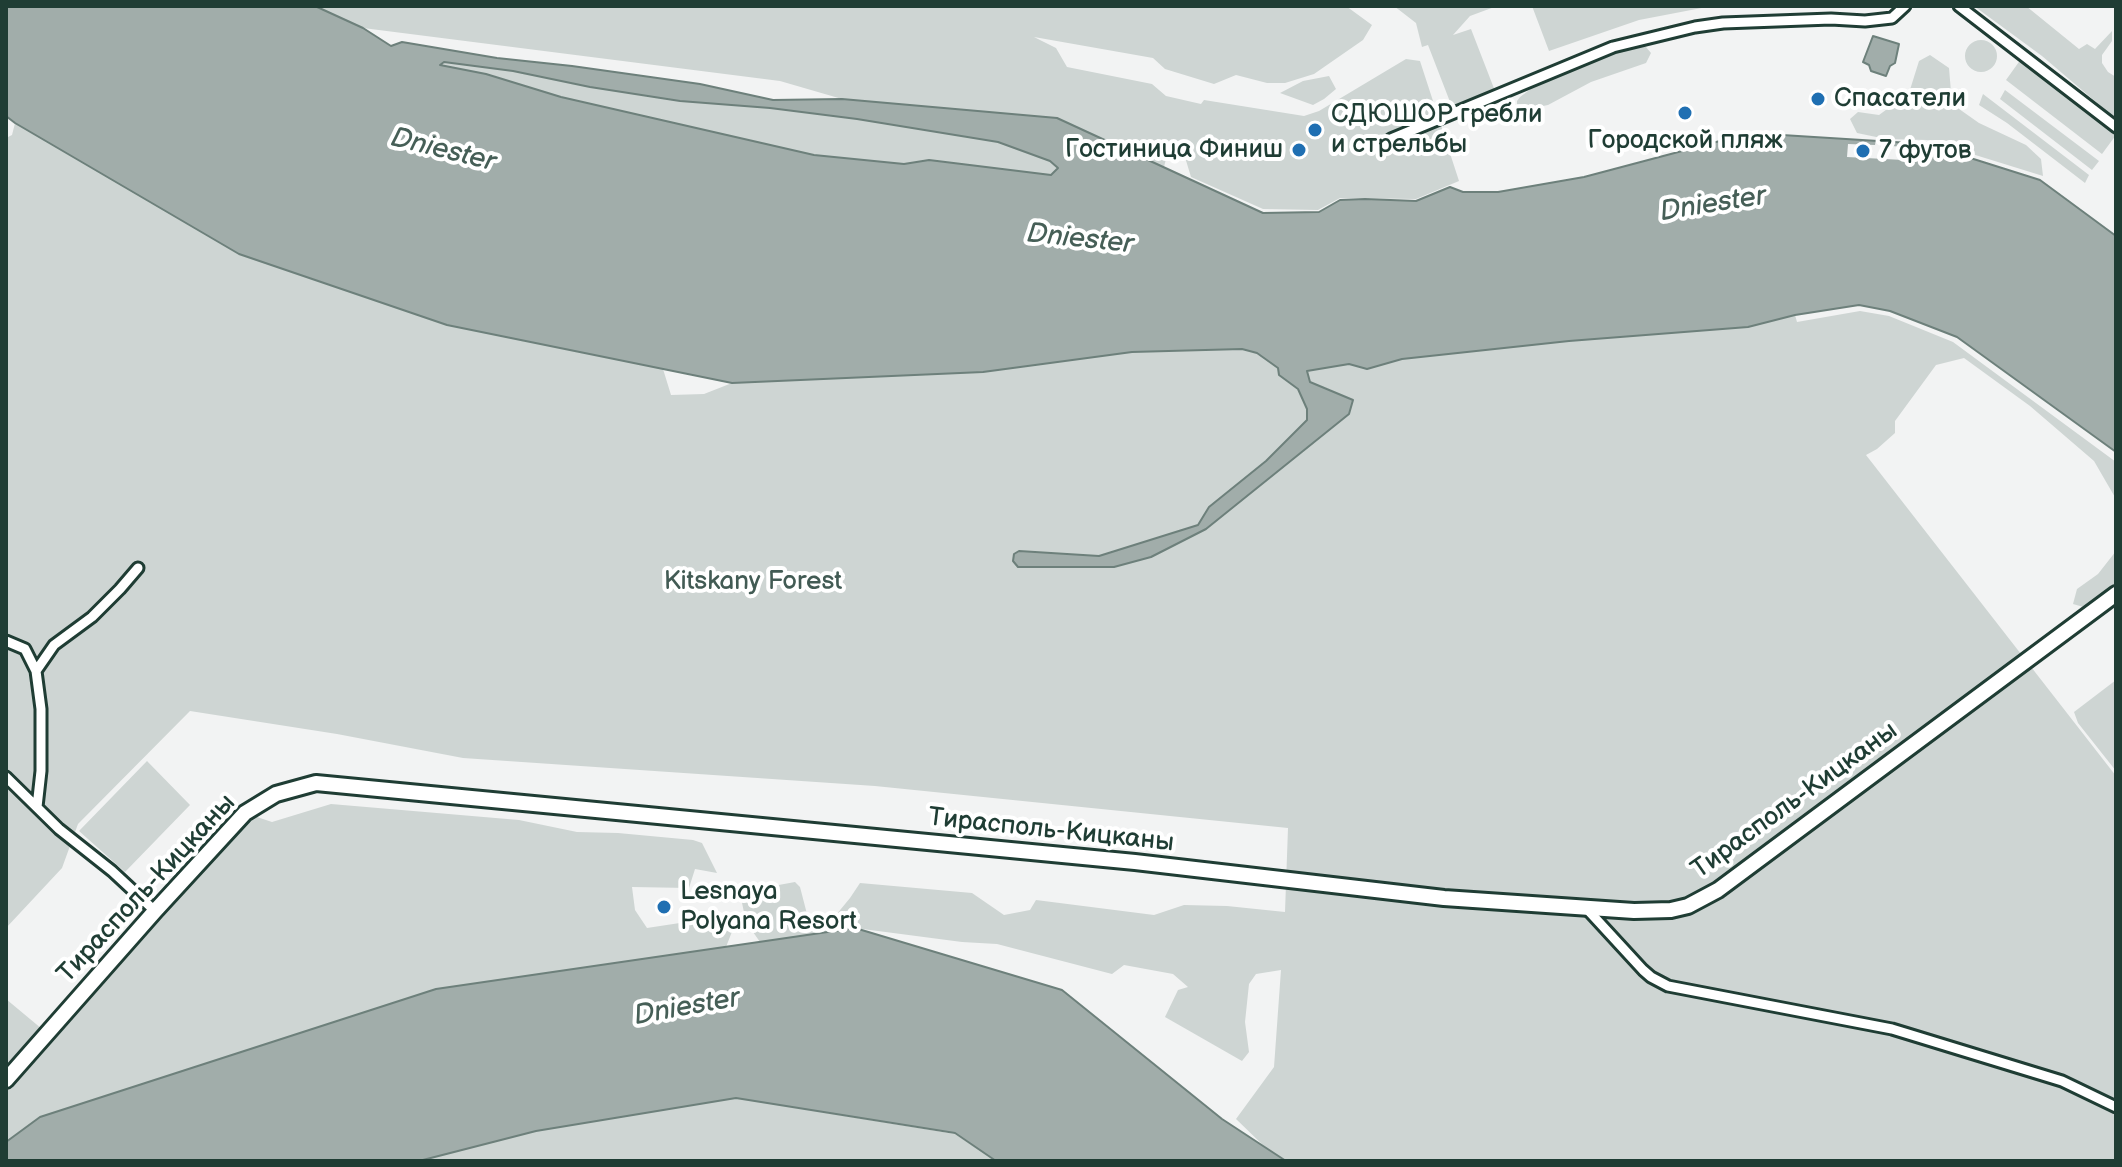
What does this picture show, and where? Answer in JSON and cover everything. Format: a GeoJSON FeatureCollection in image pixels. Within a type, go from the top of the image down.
{"type":"FeatureCollection","features":[{"type":"Feature","properties":{"kind":"street"},"geometry":{"type":"LineString","coordinates":[[1391,139],[1613,47],[1723,23],[1892,18],[1905,6]]}},
{"type":"Feature","properties":{"kind":"street"},"geometry":{"type":"LineString","coordinates":[[1959,6],[2116,127]]}},
{"type":"Feature","properties":{"kind":"street"},"geometry":{"type":"LineString","coordinates":[[36,671],[54,645],[92,617],[138,568]]}},
{"type":"Feature","properties":{"kind":"street","name":"Тирасполь-Кицканы"},"geometry":{"type":"LineString","coordinates":[[6,1080],[245,813],[276,794],[316,783],[1135,862],[1444,898],[1586,908],[1671,910],[1707,897],[2116,594]]}},
{"type":"Feature","properties":{"kind":"street"},"geometry":{"type":"LineString","coordinates":[[6,641],[25,649],[36,671],[41,709],[41,771],[37,807]]}},
{"type":"Feature","properties":{"kind":"street"},"geometry":{"type":"LineString","coordinates":[[6,777],[59,829],[112,871],[155,911]]}},
{"type":"Feature","properties":{"kind":"street"},"geometry":{"type":"LineString","coordinates":[[1586,908],[1643,970],[1668,986],[1892,1029],[2062,1081],[2116,1107]]}},
{"type":"Feature","properties":{"kind":"green space"},"geometry":{"type":"Polygon","coordinates":[[[315,6],[1346,6],[1372,25],[1363,40],[1314,74],[1285,83],[1267,83],[1236,75],[1214,84],[1165,69],[1153,58],[1034,37],[1056,48],[1067,67],[1152,84],[1166,96],[1201,104],[1204,100],[1304,116],[1319,111],[1406,59],[1420,61],[1459,181],[1416,199],[1340,198],[1318,210],[1263,209],[1191,177],[1181,144],[1168,151],[1164,167],[1057,118],[842,99],[780,81],[363,28],[315,6]]]}},
{"type":"Feature","properties":{"kind":"green space"},"geometry":{"type":"Polygon","coordinates":[[[1394,6],[1497,6],[1470,16],[1453,35],[1471,29],[1495,91],[1452,107],[1428,45],[1422,47],[1416,23],[1394,6]]]}},
{"type":"Feature","properties":{"kind":"green space"},"geometry":{"type":"Polygon","coordinates":[[[1532,6],[1712,6],[1639,20],[1549,51],[1532,6]]]}},
{"type":"Feature","properties":{"kind":"green space"},"geometry":{"type":"Polygon","coordinates":[[[1974,6],[2026,6],[2079,49],[2087,44],[2095,49],[2112,31],[2112,41],[2102,55],[2102,63],[2116,77],[2116,119],[2042,56],[1974,6]]]}},
{"type":"Feature","properties":{"kind":"green space"},"geometry":{"type":"Polygon","coordinates":[[[1981,40],[1992,45],[1997,56],[1992,67],[1981,72],[1970,67],[1965,56],[1970,45],[1981,40]]]}},
{"type":"Feature","properties":{"kind":"green space"},"geometry":{"type":"Polygon","coordinates":[[[1628,46],[1646,47],[1651,53],[1646,63],[1591,82],[1548,105],[1523,110],[1517,106],[1520,97],[1532,88],[1628,46]]]}},
{"type":"Feature","properties":{"kind":"green space"},"geometry":{"type":"Polygon","coordinates":[[[1930,55],[1949,68],[1952,104],[1979,123],[2026,145],[2041,159],[2043,176],[1927,140],[1886,139],[1857,133],[1850,119],[1858,112],[1879,115],[1909,93],[1919,61],[1930,55]]]}},
{"type":"Feature","properties":{"kind":"green space"},"geometry":{"type":"Polygon","coordinates":[[[2021,59],[2116,131],[2102,154],[2006,80],[2021,59]]]}},
{"type":"Feature","properties":{"kind":"green space"},"geometry":{"type":"Polygon","coordinates":[[[444,62],[680,101],[856,119],[998,142],[1050,161],[1058,167],[1052,175],[929,160],[904,164],[814,155],[561,97],[486,74],[439,65],[444,62]]]}},
{"type":"Feature","properties":{"kind":"green space"},"geometry":{"type":"Polygon","coordinates":[[[1329,76],[1336,89],[1313,105],[1280,93],[1303,81],[1329,76]]]}},
{"type":"Feature","properties":{"kind":"green space"},"geometry":{"type":"Polygon","coordinates":[[[2005,90],[2099,161],[2092,170],[2000,99],[2005,90]]]}},
{"type":"Feature","properties":{"kind":"green space"},"geometry":{"type":"Polygon","coordinates":[[[1983,94],[2089,175],[2085,183],[1979,105],[1983,94]]]}},
{"type":"Feature","properties":{"kind":"green space","name":"Kitskany Forest"},"geometry":{"type":"Polygon","coordinates":[[[15,123],[239,254],[447,325],[663,369],[671,395],[704,394],[732,383],[983,372],[1132,352],[1242,349],[1257,353],[1278,368],[1279,375],[1298,389],[1307,409],[1307,420],[1266,461],[1209,507],[1199,524],[1349,414],[1331,390],[1310,382],[1307,371],[1349,364],[1367,369],[1402,359],[1569,341],[1748,327],[1795,315],[1797,322],[1860,311],[1889,316],[1953,342],[2116,462],[2116,499],[2094,461],[2030,406],[1964,358],[1936,365],[1895,421],[1895,433],[1866,455],[2116,776],[2116,1161],[1286,1161],[1267,1149],[1236,1119],[1274,1067],[1281,970],[1256,974],[1249,984],[1245,1022],[1249,1052],[1242,1061],[1165,1017],[1178,990],[1188,987],[1173,974],[1124,965],[1112,974],[997,944],[855,928],[760,942],[746,922],[741,898],[746,891],[795,882],[800,887],[807,914],[836,915],[860,883],[972,893],[1004,915],[1030,910],[1036,900],[1154,915],[1184,905],[1285,912],[1288,828],[875,786],[463,758],[190,711],[78,824],[62,868],[6,928],[6,138],[12,135],[15,123]]]}},
{"type":"Feature","properties":{"kind":"green space"},"geometry":{"type":"Polygon","coordinates":[[[2116,551],[2116,586],[2087,608],[2073,604],[2077,589],[2098,574],[2116,551]]]}},
{"type":"Feature","properties":{"kind":"green space"},"geometry":{"type":"Polygon","coordinates":[[[2116,680],[2116,771],[2078,723],[2074,712],[2116,680]]]}},
{"type":"Feature","properties":{"kind":"green space"},"geometry":{"type":"Polygon","coordinates":[[[147,761],[190,805],[125,872],[79,831],[147,761]]]}},
{"type":"Feature","properties":{"kind":"green space"},"geometry":{"type":"Polygon","coordinates":[[[331,804],[519,820],[577,832],[693,840],[702,843],[717,873],[695,869],[689,888],[632,887],[635,910],[647,928],[706,919],[728,921],[733,929],[726,947],[436,989],[40,1117],[6,1142],[6,1080],[245,813],[272,822],[331,804]]]}},
{"type":"Feature","properties":{"kind":"green space"},"geometry":{"type":"Polygon","coordinates":[[[6,999],[42,1029],[6,1069],[6,999]]]}},
{"type":"Feature","properties":{"kind":"green space"},"geometry":{"type":"Polygon","coordinates":[[[736,1098],[955,1134],[996,1161],[419,1161],[536,1131],[736,1098]]]}},
{"type":"Feature","properties":{"kind":"water","name":"Dniester"},"geometry":{"type":"Polygon","coordinates":[[[6,6],[315,6],[363,28],[391,46],[402,42],[497,58],[700,84],[773,100],[842,99],[1057,118],[1263,213],[1319,212],[1340,200],[1416,201],[1450,187],[1463,192],[1498,192],[1584,177],[1750,133],[1926,144],[2040,180],[2116,236],[2116,452],[1957,337],[1890,311],[1859,305],[1795,315],[1748,327],[1569,341],[1402,359],[1367,369],[1349,364],[1307,371],[1310,382],[1353,400],[1349,414],[1206,529],[1151,557],[1114,567],[1018,567],[1013,561],[1014,554],[1019,551],[1099,556],[1198,525],[1209,507],[1266,461],[1307,420],[1307,409],[1298,389],[1279,375],[1278,368],[1257,353],[1242,349],[1132,352],[983,372],[732,383],[447,325],[239,254],[6,116],[6,6]],[[444,62],[440,65],[486,74],[561,97],[814,155],[904,164],[929,160],[1051,175],[1058,168],[1050,161],[998,142],[857,119],[680,101],[444,62]]]}},
{"type":"Feature","properties":{"kind":"water"},"geometry":{"type":"Polygon","coordinates":[[[1873,36],[1899,44],[1895,63],[1890,66],[1886,76],[1871,71],[1869,65],[1863,62],[1873,36]]]}},
{"type":"Feature","properties":{"kind":"water","name":"Dniester"},"geometry":{"type":"Polygon","coordinates":[[[855,928],[1062,990],[1222,1119],[1286,1161],[996,1161],[955,1133],[736,1098],[536,1131],[419,1161],[6,1161],[6,1142],[40,1117],[436,989],[855,928]]]}},
{"type":"Feature","properties":{"kind":"pier"},"geometry":{"type":"Polygon","coordinates":[[[1876,139],[1879,139],[1879,145],[1904,147],[1903,160],[1847,157],[1848,144],[1875,145],[1876,139]]]}},
{"type":"Feature","properties":{"kind":"place","name":"Спасатели"},"geometry":{"type":"Point","coordinates":[1818,99]}},
{"type":"Feature","properties":{"kind":"place","name":"Городской пляж"},"geometry":{"type":"Point","coordinates":[1685,113]}},
{"type":"Feature","properties":{"kind":"place","name":"СДЮШОР гребли и стрельбы"},"geometry":{"type":"Point","coordinates":[1315,130]}},
{"type":"Feature","properties":{"kind":"place","name":"Гостиница Финиш"},"geometry":{"type":"Point","coordinates":[1299,150]}},
{"type":"Feature","properties":{"kind":"place","name":"7 футов"},"geometry":{"type":"Point","coordinates":[1863,151]}},
{"type":"Feature","properties":{"kind":"place","name":"Lesnaya Polyana Resort"},"geometry":{"type":"Point","coordinates":[664,907]}}]}
